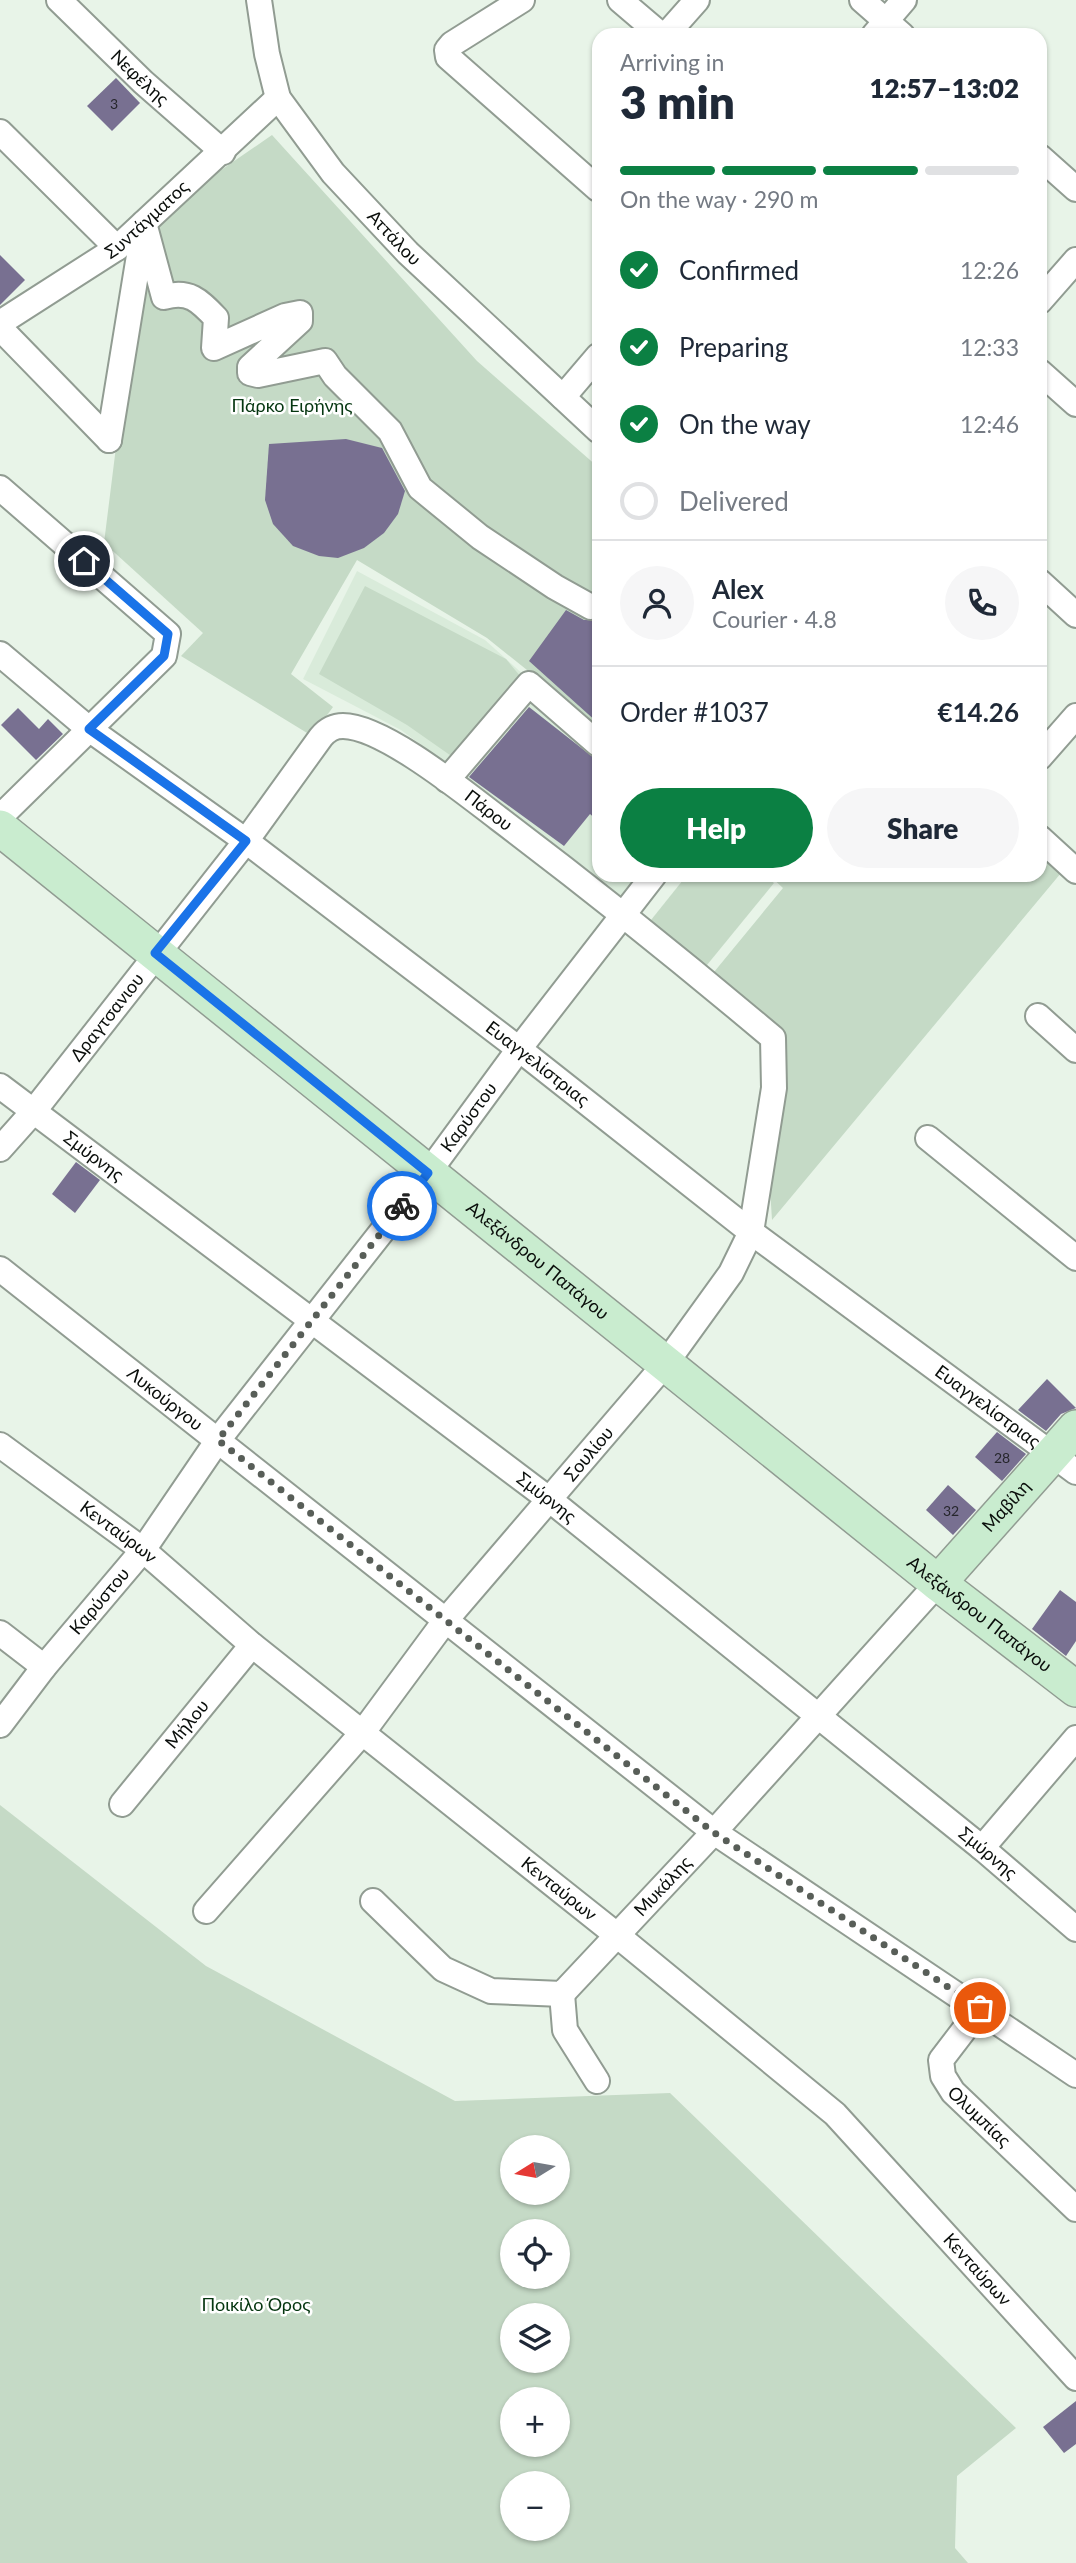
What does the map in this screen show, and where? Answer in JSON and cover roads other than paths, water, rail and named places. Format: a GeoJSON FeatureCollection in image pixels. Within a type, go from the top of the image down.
{"type":"FeatureCollection","features":[{"type":"Feature","properties":{"kind":"street","name":"Νεφέλης"},"geometry":{"type":"LineString","coordinates":[[59,0],[143,82],[223,152]]}},
{"type":"Feature","properties":{"kind":"street","name":"Αττάλου"},"geometry":{"type":"LineString","coordinates":[[259,0],[267,54],[278,98],[333,173],[408,253],[592,424]]}},
{"type":"Feature","properties":{"kind":"street"},"geometry":{"type":"LineString","coordinates":[[522,0],[452,44],[447,50],[448,57],[592,184]]}},
{"type":"Feature","properties":{"kind":"street"},"geometry":{"type":"LineString","coordinates":[[620,0],[653,28]]}},
{"type":"Feature","properties":{"kind":"street"},"geometry":{"type":"LineString","coordinates":[[672,28],[697,0]]}},
{"type":"Feature","properties":{"kind":"street"},"geometry":{"type":"LineString","coordinates":[[862,0],[885,28]]}},
{"type":"Feature","properties":{"kind":"street"},"geometry":{"type":"LineString","coordinates":[[888,28],[904,0]]}},
{"type":"Feature","properties":{"kind":"street","name":"Συντάγματος"},"geometry":{"type":"LineString","coordinates":[[0,323],[117,248],[278,98]]}},
{"type":"Feature","properties":{"kind":"street"},"geometry":{"type":"LineString","coordinates":[[0,132],[117,248]]}},
{"type":"Feature","properties":{"kind":"street"},"geometry":{"type":"LineString","coordinates":[[1047,163],[1076,189]]}},
{"type":"Feature","properties":{"kind":"street"},"geometry":{"type":"LineString","coordinates":[[0,328],[109,440],[144,223]]}},
{"type":"Feature","properties":{"kind":"street"},"geometry":{"type":"LineString","coordinates":[[144,223],[164,297],[181,293],[197,298],[216,318],[214,348],[285,316],[300,313],[300,321],[250,367],[250,373],[258,375],[325,361],[335,376],[390,430],[420,488],[480,537],[555,587],[591,607]]}},
{"type":"Feature","properties":{"kind":"street"},"geometry":{"type":"LineString","coordinates":[[1047,293],[1076,260]]}},
{"type":"Feature","properties":{"kind":"street"},"geometry":{"type":"LineString","coordinates":[[563,397],[592,363]]}},
{"type":"Feature","properties":{"kind":"street"},"geometry":{"type":"LineString","coordinates":[[1047,378],[1076,404]]}},
{"type":"Feature","properties":{"kind":"street"},"geometry":{"type":"LineString","coordinates":[[0,488],[168,634],[164,656],[0,817]]}},
{"type":"Feature","properties":{"kind":"street"},"geometry":{"type":"LineString","coordinates":[[1047,588],[1076,615]]}},
{"type":"Feature","properties":{"kind":"street","name":"Ευαγγελίστριας"},"geometry":{"type":"LineString","coordinates":[[0,654],[89,729],[246,841],[519,1049],[751,1232],[1064,1463]]}},
{"type":"Feature","properties":{"kind":"street"},"geometry":{"type":"LineString","coordinates":[[447,780],[529,684],[592,739]]}},
{"type":"Feature","properties":{"kind":"street"},"geometry":{"type":"LineString","coordinates":[[1047,749],[1076,716]]}},
{"type":"Feature","properties":{"kind":"street","name":"Πάρου"},"geometry":{"type":"LineString","coordinates":[[344,726],[377,737],[447,780],[623,912],[772,1038]]}},
{"type":"Feature","properties":{"kind":"street","name":"Δραγτσανιου"},"geometry":{"type":"LineString","coordinates":[[0,1149],[33,1112],[155,953],[246,841],[321,737],[328,729],[344,726]]}},
{"type":"Feature","properties":{"kind":"street","name":"Αλεξάνδρου Παπάγου"},"geometry":{"type":"LineString","coordinates":[[0,828],[938,1583],[1076,1689]]}},
{"type":"Feature","properties":{"kind":"street"},"geometry":{"type":"LineString","coordinates":[[1047,844],[1076,871]]}},
{"type":"Feature","properties":{"kind":"street","name":"Καρύστου"},"geometry":{"type":"LineString","coordinates":[[0,1725],[44,1667],[143,1550],[218,1440],[428,1173],[519,1049],[648,882]]}},
{"type":"Feature","properties":{"kind":"street"},"geometry":{"type":"LineString","coordinates":[[1038,1016],[1076,1050]]}},
{"type":"Feature","properties":{"kind":"street","name":"Σουλίου"},"geometry":{"type":"LineString","coordinates":[[206,1911],[363,1732],[446,1621],[666,1363],[731,1273],[751,1232],[774,1088],[772,1038]]}},
{"type":"Feature","properties":{"kind":"street","name":"Σμύρνης"},"geometry":{"type":"LineString","coordinates":[[0,1086],[550,1500],[982,1848],[1076,1929]]}},
{"type":"Feature","properties":{"kind":"street"},"geometry":{"type":"LineString","coordinates":[[928,1138],[1076,1258]]}},
{"type":"Feature","properties":{"kind":"street","name":"Λυκούργου"},"geometry":{"type":"LineString","coordinates":[[0,1269],[713,1832],[980,2008],[1076,2076]]}},
{"type":"Feature","properties":{"kind":"street","name":"Μαβίλη"},"geometry":{"type":"LineString","coordinates":[[938,1583],[1064,1463],[1076,1428]]}},
{"type":"Feature","properties":{"kind":"street","name":"Κενταύρων"},"geometry":{"type":"LineString","coordinates":[[0,1445],[143,1550],[251,1645],[618,1936],[835,2114],[1076,2378]]}},
{"type":"Feature","properties":{"kind":"street","name":"Μυκάλης"},"geometry":{"type":"LineString","coordinates":[[562,1994],[618,1936],[938,1583]]}},
{"type":"Feature","properties":{"kind":"street"},"geometry":{"type":"LineString","coordinates":[[0,1633],[44,1667]]}},
{"type":"Feature","properties":{"kind":"street","name":"Μήλου"},"geometry":{"type":"LineString","coordinates":[[122,1804],[251,1645]]}},
{"type":"Feature","properties":{"kind":"street"},"geometry":{"type":"LineString","coordinates":[[982,1848],[1076,1738]]}},
{"type":"Feature","properties":{"kind":"street"},"geometry":{"type":"LineString","coordinates":[[373,1900],[443,1969],[491,1991],[562,1994],[565,2030],[597,2081]]}},
{"type":"Feature","properties":{"kind":"street","name":"Ολυμπίας"},"geometry":{"type":"LineString","coordinates":[[980,2008],[941,2060],[943,2076],[953,2092],[1076,2209]]}},
{"type":"Feature","properties":{"kind":"park label","name":"Πάρκο Ειρήνης"},"geometry":{"type":"Point","coordinates":[292,406]}},
{"type":"Feature","properties":{"kind":"park label","name":"Ποικίλο Όρος"},"geometry":{"type":"Point","coordinates":[256,2305]}}]}
